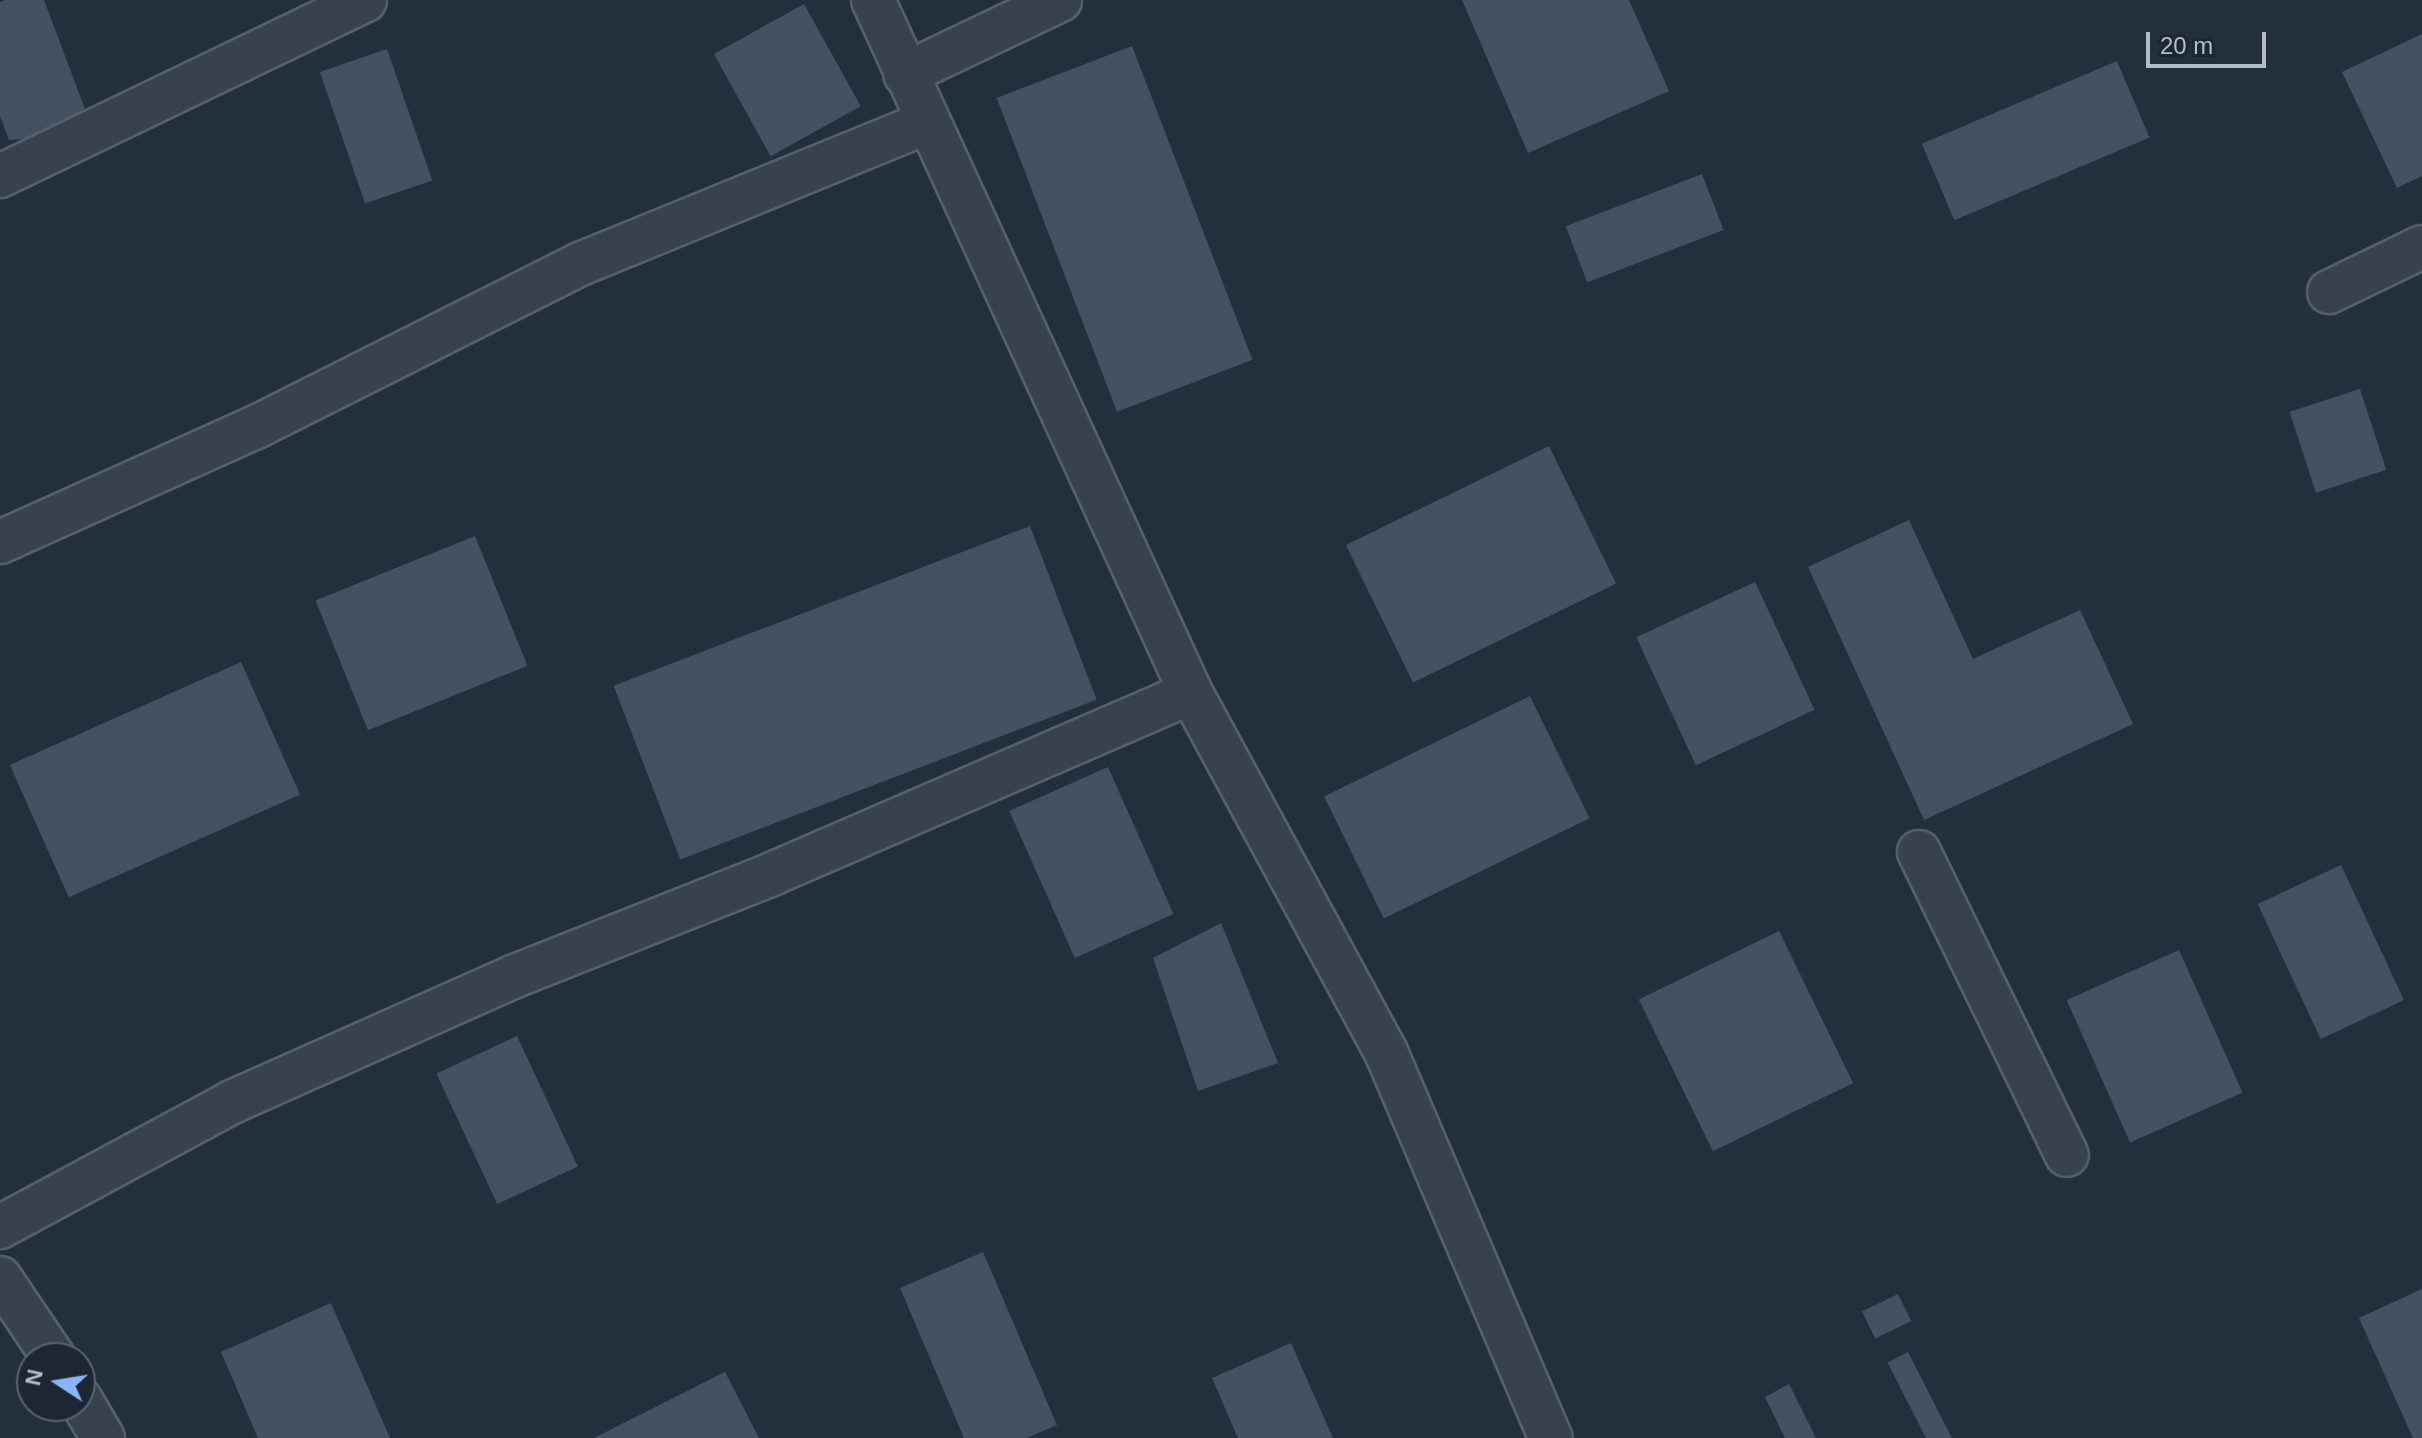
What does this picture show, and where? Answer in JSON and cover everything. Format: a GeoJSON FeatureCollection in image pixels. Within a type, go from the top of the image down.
{"type":"FeatureCollection","features":[{"type":"Feature","properties":{"kind":"street"},"geometry":{"type":"LineString","coordinates":[[0,176],[365,0]]}},
{"type":"Feature","properties":{"kind":"street"},"geometry":{"type":"LineString","coordinates":[[873,0],[925,123],[1191,693],[1386,1052],[1551,1438]]}},
{"type":"Feature","properties":{"kind":"street"},"geometry":{"type":"LineString","coordinates":[[905,74],[1060,0]]}},
{"type":"Feature","properties":{"kind":"street"},"geometry":{"type":"LineString","coordinates":[[0,542],[256,427],[580,264],[925,123]]}},
{"type":"Feature","properties":{"kind":"street"},"geometry":{"type":"LineString","coordinates":[[2329,292],[2422,247]]}},
{"type":"Feature","properties":{"kind":"street"},"geometry":{"type":"LineString","coordinates":[[0,1227],[246,1096],[515,976],[772,874],[1191,693]]}},
{"type":"Feature","properties":{"kind":"street"},"geometry":{"type":"LineString","coordinates":[[1919,852],[2067,1155]]}},
{"type":"Feature","properties":{"kind":"street"},"geometry":{"type":"LineString","coordinates":[[0,1278],[43,1342]]}},
{"type":"Feature","properties":{"kind":"building"},"geometry":{"type":"Polygon","coordinates":[[[44,0],[94,133],[9,140],[0,116],[0,2],[44,0]]]}},
{"type":"Feature","properties":{"kind":"building"},"geometry":{"type":"Polygon","coordinates":[[[1462,0],[1629,0],[1669,91],[1528,153],[1462,0]]]}},
{"type":"Feature","properties":{"kind":"building"},"geometry":{"type":"Polygon","coordinates":[[[804,4],[861,106],[771,156],[714,54],[804,4]]]}},
{"type":"Feature","properties":{"kind":"building"},"geometry":{"type":"Polygon","coordinates":[[[2422,34],[2422,176],[2397,188],[2342,72],[2422,34]]]}},
{"type":"Feature","properties":{"kind":"building"},"geometry":{"type":"Polygon","coordinates":[[[1132,46],[1252,360],[1117,412],[997,98],[1132,46]]]}},
{"type":"Feature","properties":{"kind":"building"},"geometry":{"type":"Polygon","coordinates":[[[387,49],[432,180],[365,204],[320,72],[387,49]]]}},
{"type":"Feature","properties":{"kind":"building"},"geometry":{"type":"Polygon","coordinates":[[[2117,61],[2149,137],[1954,220],[1922,144],[2117,61]]]}},
{"type":"Feature","properties":{"kind":"building"},"geometry":{"type":"Polygon","coordinates":[[[1702,174],[1724,230],[1587,282],[1566,226],[1702,174]]]}},
{"type":"Feature","properties":{"kind":"building"},"geometry":{"type":"Polygon","coordinates":[[[2360,389],[2386,470],[2316,493],[2290,412],[2360,389]]]}},
{"type":"Feature","properties":{"kind":"building"},"geometry":{"type":"Polygon","coordinates":[[[1549,446],[1616,584],[1413,683],[1346,545],[1549,446]]]}},
{"type":"Feature","properties":{"kind":"building"},"geometry":{"type":"Polygon","coordinates":[[[1909,520],[1973,659],[2080,610],[2133,724],[1924,820],[1808,567],[1909,520]]]}},
{"type":"Feature","properties":{"kind":"building"},"geometry":{"type":"Polygon","coordinates":[[[1030,526],[1097,700],[680,859],[614,686],[1030,526]]]}},
{"type":"Feature","properties":{"kind":"building"},"geometry":{"type":"Polygon","coordinates":[[[475,536],[527,666],[368,730],[316,600],[475,536]]]}},
{"type":"Feature","properties":{"kind":"building"},"geometry":{"type":"Polygon","coordinates":[[[1755,582],[1815,710],[1696,765],[1636,637],[1755,582]]]}},
{"type":"Feature","properties":{"kind":"building"},"geometry":{"type":"Polygon","coordinates":[[[241,662],[300,794],[69,897],[10,765],[241,662]]]}},
{"type":"Feature","properties":{"kind":"building"},"geometry":{"type":"Polygon","coordinates":[[[1530,696],[1590,818],[1384,919],[1324,796],[1530,696]]]}},
{"type":"Feature","properties":{"kind":"building"},"geometry":{"type":"Polygon","coordinates":[[[1108,767],[1173,914],[1075,958],[1009,811],[1108,767]]]}},
{"type":"Feature","properties":{"kind":"building"},"geometry":{"type":"Polygon","coordinates":[[[2341,865],[2404,1000],[2321,1039],[2258,904],[2341,865]]]}},
{"type":"Feature","properties":{"kind":"building"},"geometry":{"type":"Polygon","coordinates":[[[1221,923],[1278,1063],[1198,1091],[1153,958],[1221,923]]]}},
{"type":"Feature","properties":{"kind":"building"},"geometry":{"type":"Polygon","coordinates":[[[1779,931],[1853,1083],[1713,1151],[1639,999],[1779,931]]]}},
{"type":"Feature","properties":{"kind":"building"},"geometry":{"type":"Polygon","coordinates":[[[2179,950],[2242,1093],[2130,1143],[2067,1000],[2179,950]]]}},
{"type":"Feature","properties":{"kind":"building"},"geometry":{"type":"Polygon","coordinates":[[[517,1036],[578,1167],[497,1204],[436,1074],[517,1036]]]}},
{"type":"Feature","properties":{"kind":"building"},"geometry":{"type":"Polygon","coordinates":[[[983,1252],[1057,1425],[1027,1438],[964,1438],[900,1288],[983,1252]]]}},
{"type":"Feature","properties":{"kind":"building"},"geometry":{"type":"Polygon","coordinates":[[[2422,1289],[2422,1438],[2413,1438],[2359,1318],[2422,1289]]]}},
{"type":"Feature","properties":{"kind":"building"},"geometry":{"type":"Polygon","coordinates":[[[1898,1294],[1911,1321],[1875,1338],[1862,1312],[1898,1294]]]}},
{"type":"Feature","properties":{"kind":"building"},"geometry":{"type":"Polygon","coordinates":[[[331,1303],[390,1438],[258,1438],[221,1352],[331,1303]]]}},
{"type":"Feature","properties":{"kind":"building"},"geometry":{"type":"Polygon","coordinates":[[[1291,1343],[1333,1438],[1238,1438],[1212,1378],[1291,1343]]]}},
{"type":"Feature","properties":{"kind":"building"},"geometry":{"type":"Polygon","coordinates":[[[1908,1352],[1952,1438],[1926,1438],[1888,1362],[1908,1352]]]}},
{"type":"Feature","properties":{"kind":"building"},"geometry":{"type":"Polygon","coordinates":[[[725,1372],[759,1438],[594,1438],[725,1372]]]}},
{"type":"Feature","properties":{"kind":"building"},"geometry":{"type":"Polygon","coordinates":[[[1789,1384],[1816,1438],[1785,1438],[1765,1397],[1789,1384]]]}}]}
